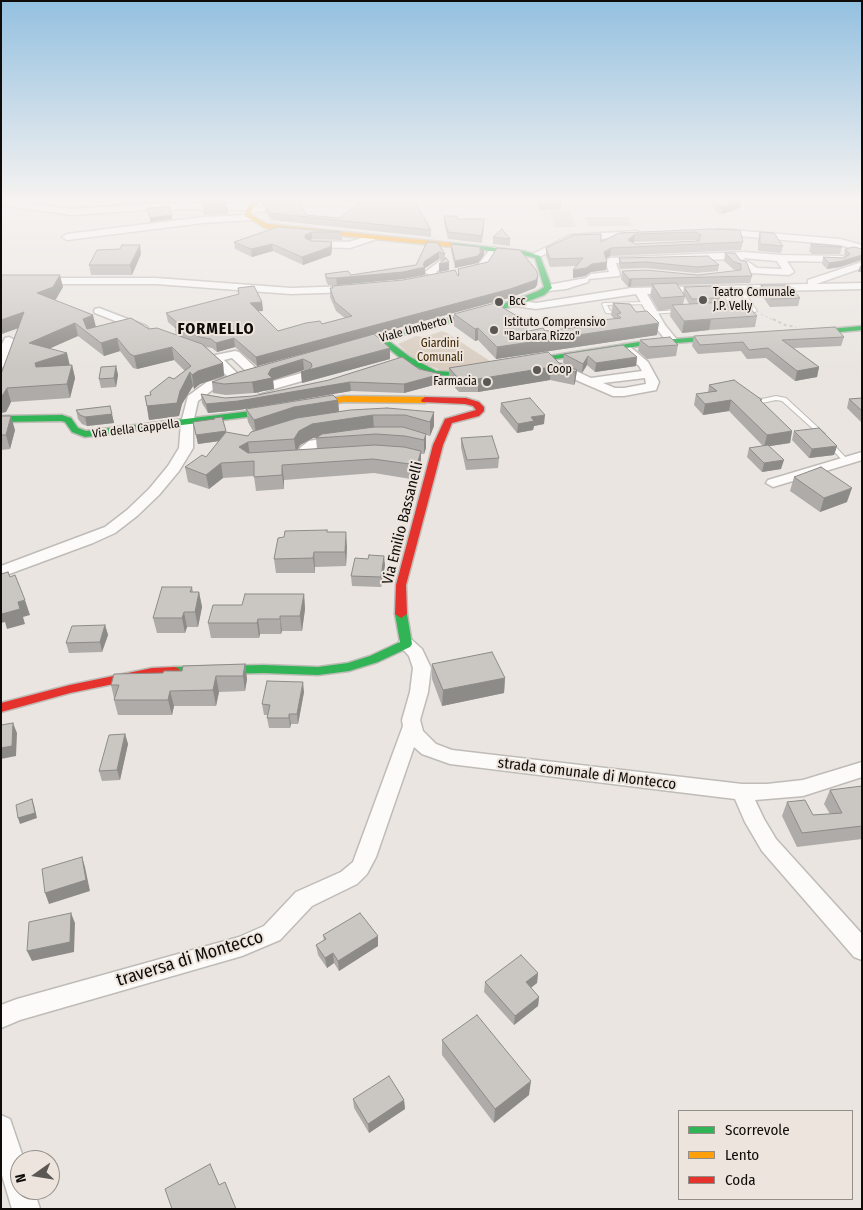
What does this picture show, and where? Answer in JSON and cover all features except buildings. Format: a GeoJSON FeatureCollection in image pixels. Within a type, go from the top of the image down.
{"type":"FeatureCollection","features":[{"type":"Feature","properties":{"kind":"street"},"geometry":{"type":"LineString","coordinates":[[420,281],[482,267],[491,256]]}},
{"type":"Feature","properties":{"kind":"street"},"geometry":{"type":"LineString","coordinates":[[537,256],[548,288],[566,286],[588,278],[626,274]]}},
{"type":"Feature","properties":{"kind":"street"},"geometry":{"type":"LineString","coordinates":[[615,274],[610,262],[634,257],[666,256]]}},
{"type":"Feature","properties":{"kind":"street"},"geometry":{"type":"LineString","coordinates":[[671,256],[673,270]]}},
{"type":"Feature","properties":{"kind":"street"},"geometry":{"type":"LineString","coordinates":[[717,256],[722,267]]}},
{"type":"Feature","properties":{"kind":"street"},"geometry":{"type":"LineString","coordinates":[[738,256],[743,264],[749,265],[754,271],[789,272],[783,258]]}},
{"type":"Feature","properties":{"kind":"street"},"geometry":{"type":"LineString","coordinates":[[761,256],[772,272]]}},
{"type":"Feature","properties":{"kind":"street"},"geometry":{"type":"LineString","coordinates":[[766,256],[842,259]]}},
{"type":"Feature","properties":{"kind":"street"},"geometry":{"type":"LineString","coordinates":[[634,257],[643,269]]}},
{"type":"Feature","properties":{"kind":"street"},"geometry":{"type":"LineString","coordinates":[[438,278],[430,272],[440,264]]}},
{"type":"Feature","properties":{"kind":"street"},"geometry":{"type":"LineString","coordinates":[[798,287],[862,265]]}},
{"type":"Feature","properties":{"kind":"street"},"geometry":{"type":"LineString","coordinates":[[679,293],[680,286],[719,279]]}},
{"type":"Feature","properties":{"kind":"street"},"geometry":{"type":"LineString","coordinates":[[1,284],[48,281],[156,281],[291,291],[365,287]]}},
{"type":"Feature","properties":{"kind":"street"},"geometry":{"type":"LineString","coordinates":[[515,303],[536,306],[640,291],[679,293],[862,286]]}},
{"type":"Feature","properties":{"kind":"street","name":"Viale Umberto I"},"geometry":{"type":"LineString","coordinates":[[407,359],[376,339],[532,298],[548,288]]}},
{"type":"Feature","properties":{"kind":"street"},"geometry":{"type":"LineString","coordinates":[[640,291],[647,310],[672,341]]}},
{"type":"Feature","properties":{"kind":"street"},"geometry":{"type":"LineString","coordinates":[[98,311],[153,333]]}},
{"type":"Feature","properties":{"kind":"street"},"geometry":{"type":"LineString","coordinates":[[796,333],[862,328]]}},
{"type":"Feature","properties":{"kind":"street"},"geometry":{"type":"LineString","coordinates":[[512,364],[624,346],[738,336]]}},
{"type":"Feature","properties":{"kind":"street"},"geometry":{"type":"LineString","coordinates":[[1,365],[9,340]]}},
{"type":"Feature","properties":{"kind":"street"},"geometry":{"type":"LineString","coordinates":[[548,358],[563,371],[591,382],[648,374],[642,361],[624,346]]}},
{"type":"Feature","properties":{"kind":"street"},"geometry":{"type":"LineString","coordinates":[[251,374],[212,355],[235,354],[251,374],[260,395],[309,384],[292,363]]}},
{"type":"Feature","properties":{"kind":"street"},"geometry":{"type":"LineString","coordinates":[[388,365],[407,359],[429,371],[440,374],[453,374],[494,367]]}},
{"type":"Feature","properties":{"kind":"street"},"geometry":{"type":"LineString","coordinates":[[1,572],[88,540],[110,530],[132,513],[154,492],[174,468],[186,448],[190,405],[196,396],[211,386],[251,374]]}},
{"type":"Feature","properties":{"kind":"street"},"geometry":{"type":"LineString","coordinates":[[196,396],[210,399]]}},
{"type":"Feature","properties":{"kind":"street"},"geometry":{"type":"LineString","coordinates":[[187,423],[239,417],[337,399],[381,398],[466,401],[480,407],[480,411],[476,414],[448,421],[430,419]]}},
{"type":"Feature","properties":{"kind":"street","name":"Via della Cappella"},"geometry":{"type":"LineString","coordinates":[[1,419],[62,418],[68,420],[75,430],[85,434],[187,423]]}},
{"type":"Feature","properties":{"kind":"street","name":"Via Emilio Bassanelli"},"geometry":{"type":"LineString","coordinates":[[406,644],[401,611],[401,585],[433,462],[434,443],[448,421]]}},
{"type":"Feature","properties":{"kind":"street"},"geometry":{"type":"LineString","coordinates":[[302,458],[306,450],[314,444],[349,438]]}},
{"type":"Feature","properties":{"kind":"street"},"geometry":{"type":"LineString","coordinates":[[773,484],[862,456]]}},
{"type":"Feature","properties":{"kind":"street"},"geometry":{"type":"LineString","coordinates":[[285,459],[320,457]]}},
{"type":"Feature","properties":{"kind":"street"},"geometry":{"type":"LineString","coordinates":[[417,458],[433,462]]}},
{"type":"Feature","properties":{"kind":"street"},"geometry":{"type":"LineString","coordinates":[[1,708],[57,692],[152,672],[254,669],[318,670],[349,667],[369,661],[406,644],[418,656],[422,671],[419,692],[413,712],[412,727]]}},
{"type":"Feature","properties":{"kind":"street","name":"strada comunale di Montecco"},"geometry":{"type":"LineString","coordinates":[[412,727],[416,736],[424,745],[433,751],[450,757],[742,792],[773,792],[803,788],[862,770]]}},
{"type":"Feature","properties":{"kind":"street","name":"traversa di Montecco"},"geometry":{"type":"LineString","coordinates":[[1,1017],[17,1010],[242,946],[272,933],[304,900],[349,878],[360,868],[366,857],[412,727]]}},
{"type":"Feature","properties":{"kind":"street"},"geometry":{"type":"LineString","coordinates":[[742,792],[752,817],[769,845],[862,950]]}},
{"type":"Feature","properties":{"kind":"street"},"geometry":{"type":"LineString","coordinates":[[1,1128],[10,1157]]}},
{"type":"Feature","properties":{"kind":"lane"},"geometry":{"type":"LineString","coordinates":[[722,290],[738,312],[755,311]]}},
{"type":"Feature","properties":{"kind":"lane"},"geometry":{"type":"LineString","coordinates":[[740,290],[755,311]]}},
{"type":"Feature","properties":{"kind":"lane"},"geometry":{"type":"LineString","coordinates":[[626,313],[608,312],[604,304],[647,310],[689,311],[685,305]]}},
{"type":"Feature","properties":{"kind":"lane"},"geometry":{"type":"LineString","coordinates":[[726,309],[736,309]]}},
{"type":"Feature","properties":{"kind":"lane"},"geometry":{"type":"LineString","coordinates":[[746,396],[758,401],[776,398],[788,402],[846,461]]}},
{"type":"Feature","properties":{"kind":"path"},"geometry":{"type":"LineString","coordinates":[[755,311],[784,325],[827,331]]}},
{"type":"Feature","properties":{"kind":"green space","name":"Giardini Comunali"},"geometry":{"type":"Polygon","coordinates":[[[442,331],[493,363],[443,371],[415,360],[398,344],[416,336],[424,337],[442,331]]]}},
{"type":"Feature","properties":{"kind":"traffic: fast"},"geometry":{"type":"LineString","coordinates":[[380,338],[515,303],[541,293],[548,288],[538,257],[536,256]]}},
{"type":"Feature","properties":{"kind":"traffic: fast"},"geometry":{"type":"LineString","coordinates":[[807,333],[862,328]]}},
{"type":"Feature","properties":{"kind":"traffic: fast"},"geometry":{"type":"LineString","coordinates":[[524,362],[639,344],[723,337]]}},
{"type":"Feature","properties":{"kind":"traffic: fast"},"geometry":{"type":"LineString","coordinates":[[380,338],[407,359],[434,373],[453,374],[480,369]]}},
{"type":"Feature","properties":{"kind":"traffic: fast"},"geometry":{"type":"LineString","coordinates":[[1,419],[62,418],[68,420],[75,430],[85,434],[276,411]]}},
{"type":"Feature","properties":{"kind":"traffic: fast"},"geometry":{"type":"LineString","coordinates":[[174,671],[263,669],[318,671],[349,667],[374,659],[406,644],[401,614]]}},
{"type":"Feature","properties":{"kind":"traffic: slow"},"geometry":{"type":"LineString","coordinates":[[308,405],[344,399],[425,400]]}},
{"type":"Feature","properties":{"kind":"traffic: jam"},"geometry":{"type":"LineString","coordinates":[[401,614],[401,585],[438,445],[448,421],[476,414],[480,411],[480,407],[476,404],[466,401],[425,400]]}},
{"type":"Feature","properties":{"kind":"traffic: jam"},"geometry":{"type":"LineString","coordinates":[[1,708],[70,689],[152,672],[174,671]]}},
{"type":"Feature","properties":{"kind":"place","name":"Teatro Comunale J.P. Velly"},"geometry":{"type":"Point","coordinates":[703,300]}},
{"type":"Feature","properties":{"kind":"place","name":"Bcc"},"geometry":{"type":"Point","coordinates":[499,302]}},
{"type":"Feature","properties":{"kind":"place","name":"Istituto Comprensivo \"Barbara Rizzo\""},"geometry":{"type":"Point","coordinates":[494,330]}},
{"type":"Feature","properties":{"kind":"place","name":"Coop"},"geometry":{"type":"Point","coordinates":[537,370]}},
{"type":"Feature","properties":{"kind":"place","name":"Farmacia"},"geometry":{"type":"Point","coordinates":[487,382]}},
{"type":"Feature","properties":{"kind":"district","name":"FORMELLO"},"geometry":{"type":"Point","coordinates":[216,330]}}]}
